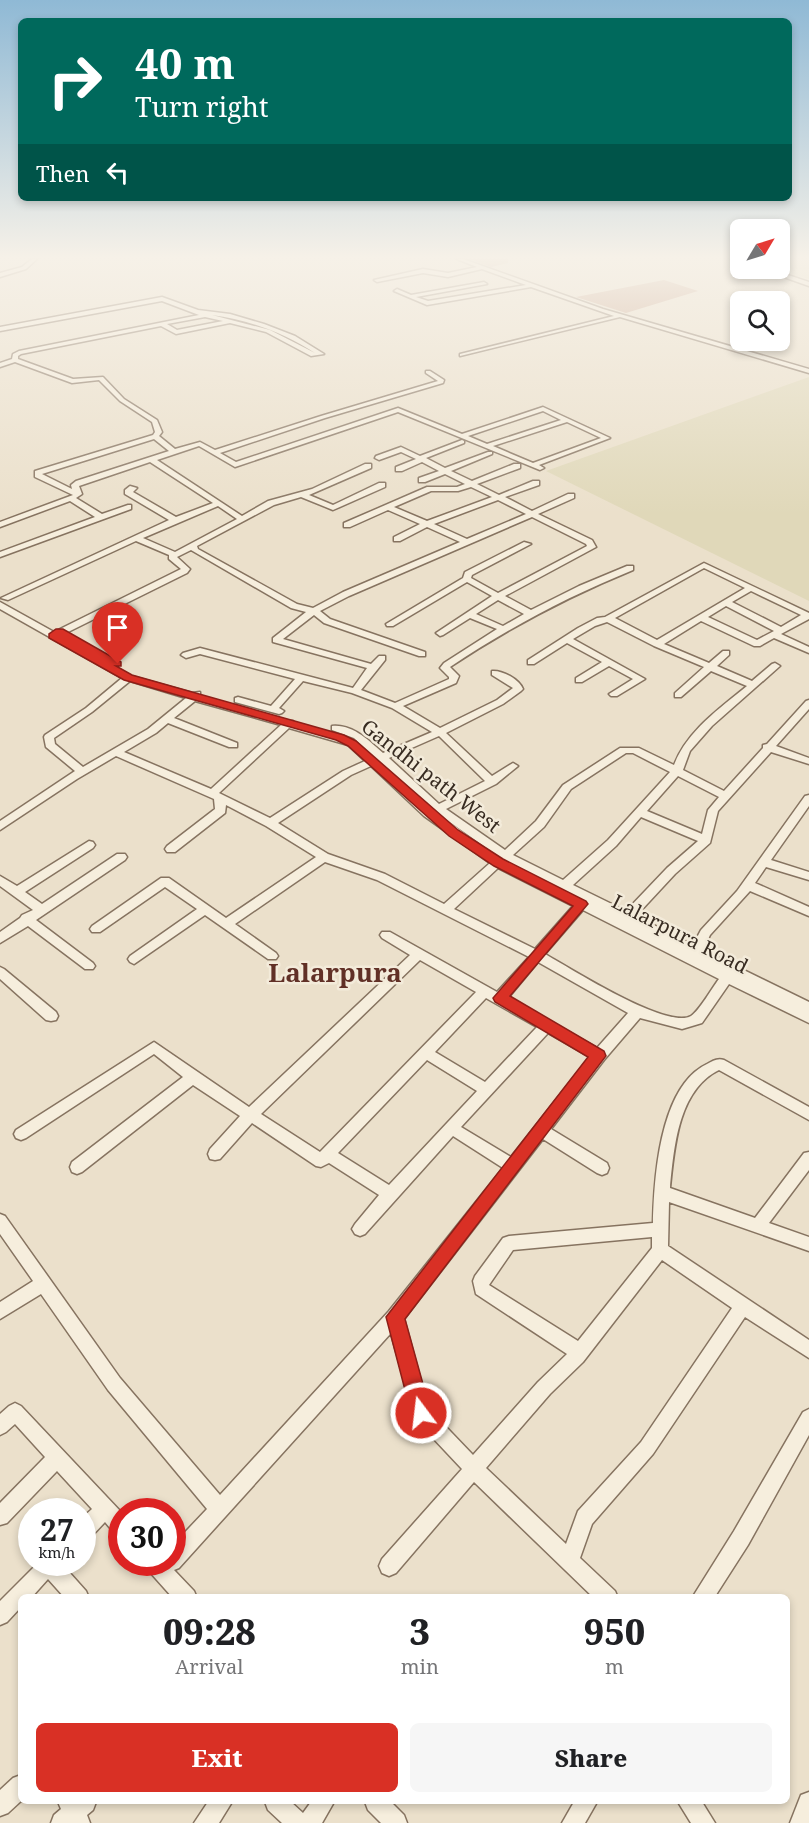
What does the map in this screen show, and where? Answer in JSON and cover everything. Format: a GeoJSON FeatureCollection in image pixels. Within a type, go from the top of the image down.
{"type":"FeatureCollection","features":[{"type":"Feature","properties":{"kind":"street"},"geometry":{"type":"LineString","coordinates":[[15,360],[15,355],[19,353],[63,344]]}},
{"type":"Feature","properties":{"kind":"street"},"geometry":{"type":"LineString","coordinates":[[294,344],[313,355],[321,354],[299,344]]}},
{"type":"Feature","properties":{"kind":"street"},"geometry":{"type":"LineString","coordinates":[[462,355],[506,344]]}},
{"type":"Feature","properties":{"kind":"street"},"geometry":{"type":"LineString","coordinates":[[716,344],[809,371]]}},
{"type":"Feature","properties":{"kind":"street"},"geometry":{"type":"LineString","coordinates":[[0,364],[15,360],[72,381],[100,378],[122,400],[155,421],[159,432],[155,436],[38,472],[38,475],[75,496],[100,516]]}},
{"type":"Feature","properties":{"kind":"street"},"geometry":{"type":"LineString","coordinates":[[213,453],[441,382],[428,372]]}},
{"type":"Feature","properties":{"kind":"street"},"geometry":{"type":"LineString","coordinates":[[75,496],[75,488],[79,483],[200,444],[235,465],[398,410],[462,439],[489,450],[537,466],[607,438],[543,409],[462,439],[399,469]]}},
{"type":"Feature","properties":{"kind":"street"},"geometry":{"type":"LineString","coordinates":[[323,417],[347,428]]}},
{"type":"Feature","properties":{"kind":"street"},"geometry":{"type":"LineString","coordinates":[[423,480],[489,450],[567,420]]}},
{"type":"Feature","properties":{"kind":"street"},"geometry":{"type":"LineString","coordinates":[[155,436],[174,452]]}},
{"type":"Feature","properties":{"kind":"street"},"geometry":{"type":"LineString","coordinates":[[379,458],[401,449],[589,542],[592,547],[498,596],[440,633]]}},
{"type":"Feature","properties":{"kind":"street"},"geometry":{"type":"LineString","coordinates":[[151,459],[243,519]]}},
{"type":"Feature","properties":{"kind":"street"},"geometry":{"type":"LineString","coordinates":[[137,538],[173,554],[271,503],[301,495],[368,466]]}},
{"type":"Feature","properties":{"kind":"street"},"geometry":{"type":"LineString","coordinates":[[347,525],[430,489],[454,490],[517,466]]}},
{"type":"Feature","properties":{"kind":"street"},"geometry":{"type":"LineString","coordinates":[[397,539],[425,525],[536,483]]}},
{"type":"Feature","properties":{"kind":"street"},"geometry":{"type":"LineString","coordinates":[[301,495],[333,508],[382,485]]}},
{"type":"Feature","properties":{"kind":"street"},"geometry":{"type":"LineString","coordinates":[[133,488],[128,492],[174,520]]}},
{"type":"Feature","properties":{"kind":"street"},"geometry":{"type":"LineString","coordinates":[[0,525],[75,496]]}},
{"type":"Feature","properties":{"kind":"street"},"geometry":{"type":"LineString","coordinates":[[373,667],[277,642],[292,626],[314,612],[392,572],[411,567],[427,557],[467,543],[571,496]]}},
{"type":"Feature","properties":{"kind":"street"},"geometry":{"type":"LineString","coordinates":[[3,604],[174,520],[217,504]]}},
{"type":"Feature","properties":{"kind":"street"},"geometry":{"type":"LineString","coordinates":[[0,555],[128,507]]}},
{"type":"Feature","properties":{"kind":"street"},"geometry":{"type":"LineString","coordinates":[[388,507],[467,543]]}},
{"type":"Feature","properties":{"kind":"street"},"geometry":{"type":"LineString","coordinates":[[390,624],[467,579],[468,574],[527,544]]}},
{"type":"Feature","properties":{"kind":"street"},"geometry":{"type":"LineString","coordinates":[[193,545],[195,550],[228,570],[259,584],[294,606],[314,612],[327,621],[422,654]]}},
{"type":"Feature","properties":{"kind":"street"},"geometry":{"type":"LineString","coordinates":[[56,634],[184,572],[186,569],[172,560],[173,554]]}},
{"type":"Feature","properties":{"kind":"street"},"geometry":{"type":"LineString","coordinates":[[531,662],[568,640],[588,624],[607,619],[704,565],[808,615]]}},
{"type":"Feature","properties":{"kind":"street"},"geometry":{"type":"LineString","coordinates":[[395,706],[453,681],[454,676],[445,668],[447,665],[481,641],[588,584],[630,568]]}},
{"type":"Feature","properties":{"kind":"street"},"geometry":{"type":"LineString","coordinates":[[467,579],[533,615]]}},
{"type":"Feature","properties":{"kind":"street"},"geometry":{"type":"LineString","coordinates":[[657,644],[751,588]]}},
{"type":"Feature","properties":{"kind":"street"},"geometry":{"type":"LineString","coordinates":[[725,602],[809,650]]}},
{"type":"Feature","properties":{"kind":"street","name":"Lalarpura Road"},"geometry":{"type":"LineString","coordinates":[[3,604],[128,678],[197,694],[352,743],[378,760],[433,811],[502,859],[729,974],[809,1018]]}},
{"type":"Feature","properties":{"kind":"street"},"geometry":{"type":"LineString","coordinates":[[471,615],[504,629]]}},
{"type":"Feature","properties":{"kind":"street"},"geometry":{"type":"LineString","coordinates":[[701,617],[757,644],[808,615]]}},
{"type":"Feature","properties":{"kind":"street"},"geometry":{"type":"LineString","coordinates":[[607,619],[657,644],[753,685]]}},
{"type":"Feature","properties":{"kind":"street","name":"Gandhi path West"},"geometry":{"type":"LineString","coordinates":[[56,634],[142,676],[197,694],[273,709],[358,736],[378,760]]}},
{"type":"Feature","properties":{"kind":"street"},"geometry":{"type":"LineString","coordinates":[[568,640],[640,679],[614,694]]}},
{"type":"Feature","properties":{"kind":"street"},"geometry":{"type":"LineString","coordinates":[[186,655],[200,651],[355,691],[395,706],[440,732],[492,782]]}},
{"type":"Feature","properties":{"kind":"street"},"geometry":{"type":"LineString","coordinates":[[678,695],[726,653]]}},
{"type":"Feature","properties":{"kind":"street"},"geometry":{"type":"LineString","coordinates":[[355,691],[382,658]]}},
{"type":"Feature","properties":{"kind":"street"},"geometry":{"type":"LineString","coordinates":[[579,680],[608,662]]}},
{"type":"Feature","properties":{"kind":"street"},"geometry":{"type":"LineString","coordinates":[[564,886],[612,843],[677,771],[685,750],[723,709],[775,666]]}},
{"type":"Feature","properties":{"kind":"street"},"geometry":{"type":"LineString","coordinates":[[270,823],[347,773],[440,732],[500,702],[518,689],[517,685],[495,673]]}},
{"type":"Feature","properties":{"kind":"street"},"geometry":{"type":"LineString","coordinates":[[82,772],[50,745],[49,737],[89,710],[128,678]]}},
{"type":"Feature","properties":{"kind":"street"},"geometry":{"type":"LineString","coordinates":[[273,709],[301,678]]}},
{"type":"Feature","properties":{"kind":"street"},"geometry":{"type":"LineString","coordinates":[[0,826],[167,719],[197,694]]}},
{"type":"Feature","properties":{"kind":"street"},"geometry":{"type":"LineString","coordinates":[[809,704],[767,747],[713,810],[706,840],[671,871],[624,921],[696,952],[729,974],[809,1008]]}},
{"type":"Feature","properties":{"kind":"street"},"geometry":{"type":"LineString","coordinates":[[167,719],[233,745]]}},
{"type":"Feature","properties":{"kind":"street"},"geometry":{"type":"LineString","coordinates":[[216,796],[289,723]]}},
{"type":"Feature","properties":{"kind":"street"},"geometry":{"type":"LineString","coordinates":[[767,747],[809,761]]}},
{"type":"Feature","properties":{"kind":"street"},"geometry":{"type":"LineString","coordinates":[[445,910],[540,824],[567,787],[624,750],[635,750],[726,796]]}},
{"type":"Feature","properties":{"kind":"street"},"geometry":{"type":"LineString","coordinates":[[116,752],[216,796],[270,823],[324,857],[381,877],[536,955],[637,1012],[682,1024],[697,1019],[729,974]]}},
{"type":"Feature","properties":{"kind":"street"},"geometry":{"type":"LineString","coordinates":[[433,811],[492,782],[513,766]]}},
{"type":"Feature","properties":{"kind":"street"},"geometry":{"type":"LineString","coordinates":[[171,849],[220,810],[216,796]]}},
{"type":"Feature","properties":{"kind":"street"},"geometry":{"type":"LineString","coordinates":[[696,952],[705,933],[748,885],[809,798]]}},
{"type":"Feature","properties":{"kind":"street"},"geometry":{"type":"LineString","coordinates":[[639,812],[706,840]]}},
{"type":"Feature","properties":{"kind":"street"},"geometry":{"type":"LineString","coordinates":[[16,892],[89,845]]}},
{"type":"Feature","properties":{"kind":"street"},"geometry":{"type":"LineString","coordinates":[[0,938],[26,918],[121,857]]}},
{"type":"Feature","properties":{"kind":"street"},"geometry":{"type":"LineString","coordinates":[[227,923],[324,857]]}},
{"type":"Feature","properties":{"kind":"street","name":"Gandhi path West"},"geometry":{"type":"LineString","coordinates":[[502,859],[564,886],[585,901]]}},
{"type":"Feature","properties":{"kind":"street"},"geometry":{"type":"LineString","coordinates":[[765,862],[809,876]]}},
{"type":"Feature","properties":{"kind":"street"},"geometry":{"type":"LineString","coordinates":[[0,879],[40,909]]}},
{"type":"Feature","properties":{"kind":"street"},"geometry":{"type":"LineString","coordinates":[[96,928],[165,881],[272,956]]}},
{"type":"Feature","properties":{"kind":"street"},"geometry":{"type":"LineString","coordinates":[[748,885],[809,912]]}},
{"type":"Feature","properties":{"kind":"street"},"geometry":{"type":"LineString","coordinates":[[500,998],[585,901]]}},
{"type":"Feature","properties":{"kind":"street"},"geometry":{"type":"LineString","coordinates":[[134,959],[206,909]]}},
{"type":"Feature","properties":{"kind":"street"},"geometry":{"type":"LineString","coordinates":[[26,918],[89,966]]}},
{"type":"Feature","properties":{"kind":"street"},"geometry":{"type":"LineString","coordinates":[[386,935],[599,1056]]}},
{"type":"Feature","properties":{"kind":"street"},"geometry":{"type":"LineString","coordinates":[[214,1154],[250,1115],[418,954]]}},
{"type":"Feature","properties":{"kind":"street"},"geometry":{"type":"LineString","coordinates":[[0,972],[5,985],[51,1017]]}},
{"type":"Feature","properties":{"kind":"street"},"geometry":{"type":"LineString","coordinates":[[21,1134],[154,1047],[193,1077],[321,1161],[485,991]]}},
{"type":"Feature","properties":{"kind":"street"},"geometry":{"type":"LineString","coordinates":[[186,1543],[395,1317],[599,1056],[637,1012]]}},
{"type":"Feature","properties":{"kind":"street"},"geometry":{"type":"LineString","coordinates":[[360,1229],[546,1026]]}},
{"type":"Feature","properties":{"kind":"street"},"geometry":{"type":"LineString","coordinates":[[426,1053],[486,1090]]}},
{"type":"Feature","properties":{"kind":"street"},"geometry":{"type":"LineString","coordinates":[[389,1566],[544,1388],[580,1352],[660,1250],[663,1166],[675,1116],[699,1071],[707,1066],[718,1064],[809,1114]]}},
{"type":"Feature","properties":{"kind":"street"},"geometry":{"type":"LineString","coordinates":[[77,1167],[193,1077]]}},
{"type":"Feature","properties":{"kind":"street"},"geometry":{"type":"LineString","coordinates":[[451,1128],[513,1166]]}},
{"type":"Feature","properties":{"kind":"street"},"geometry":{"type":"LineString","coordinates":[[541,1130],[602,1168]]}},
{"type":"Feature","properties":{"kind":"street"},"geometry":{"type":"LineString","coordinates":[[328,1154],[390,1194]]}},
{"type":"Feature","properties":{"kind":"street"},"geometry":{"type":"LineString","coordinates":[[758,1226],[809,1158]]}},
{"type":"Feature","properties":{"kind":"street"},"geometry":{"type":"LineString","coordinates":[[661,1192],[809,1244]]}},
{"type":"Feature","properties":{"kind":"street"},"geometry":{"type":"LineString","coordinates":[[0,1221],[114,1384],[219,1509]]}},
{"type":"Feature","properties":{"kind":"street"},"geometry":{"type":"LineString","coordinates":[[580,1352],[482,1289],[481,1281],[492,1262],[509,1243],[660,1228]]}},
{"type":"Feature","properties":{"kind":"street"},"geometry":{"type":"LineString","coordinates":[[660,1250],[809,1350]]}},
{"type":"Feature","properties":{"kind":"street"},"geometry":{"type":"LineString","coordinates":[[1,1307],[44,1283]]}},
{"type":"Feature","properties":{"kind":"street"},"geometry":{"type":"LineString","coordinates":[[569,1562],[585,1518],[647,1448],[743,1306]]}},
{"type":"Feature","properties":{"kind":"street"},"geometry":{"type":"LineString","coordinates":[[395,1317],[421,1413],[474,1469],[604,1594]]}},
{"type":"Feature","properties":{"kind":"street"},"geometry":{"type":"LineString","coordinates":[[0,1426],[15,1412],[108,1512]]}},
{"type":"Feature","properties":{"kind":"street"},"geometry":{"type":"LineString","coordinates":[[705,1594],[741,1539],[809,1418]]}},
{"type":"Feature","properties":{"kind":"street"},"geometry":{"type":"LineString","coordinates":[[0,1516],[57,1458]]}},
{"type":"Feature","properties":{"kind":"street"},"geometry":{"type":"LineString","coordinates":[[96,1518],[105,1509]]}},
{"type":"Feature","properties":{"kind":"street"},"geometry":{"type":"LineString","coordinates":[[21,1594],[38,1576]]}},
{"type":"Feature","properties":{"kind":"street"},"geometry":{"type":"LineString","coordinates":[[60,1576],[76,1594]]}},
{"type":"Feature","properties":{"kind":"street"},"geometry":{"type":"LineString","coordinates":[[172,1576],[184,1594]]}},
{"type":"Feature","properties":{"kind":"street"},"geometry":{"type":"LineString","coordinates":[[0,1615],[18,1597]]}},
{"type":"Feature","properties":{"kind":"street"},"geometry":{"type":"LineString","coordinates":[[0,1805],[18,1789]]}},
{"type":"Feature","properties":{"kind":"street"},"geometry":{"type":"LineString","coordinates":[[801,1823],[809,1803]]}},
{"type":"Feature","properties":{"kind":"street"},"geometry":{"type":"LineString","coordinates":[[205,1823],[219,1804]]}},
{"type":"Feature","properties":{"kind":"street"},"geometry":{"type":"LineString","coordinates":[[278,1804],[297,1823]]}},
{"type":"Feature","properties":{"kind":"street"},"geometry":{"type":"LineString","coordinates":[[309,1823],[322,1804]]}},
{"type":"Feature","properties":{"kind":"street"},"geometry":{"type":"LineString","coordinates":[[378,1804],[396,1823]]}},
{"type":"Feature","properties":{"kind":"street"},"geometry":{"type":"LineString","coordinates":[[573,1823],[585,1804]]}},
{"type":"Feature","properties":{"kind":"street"},"geometry":{"type":"LineString","coordinates":[[690,1804],[704,1823]]}},
{"type":"Feature","properties":{"kind":"shaded area"},"geometry":{"type":"Polygon","coordinates":[[[809,377],[809,601],[546,471],[809,377]]]}},
{"type":"Feature","properties":{"kind":"district","name":"Lalarpura"},"geometry":{"type":"Point","coordinates":[335,973]}},
{"type":"Feature","properties":{"kind":"route"},"geometry":{"type":"LineString","coordinates":[[118,664],[60,631],[53,636],[128,678],[352,743],[393,783],[453,833],[498,862],[582,904],[500,998],[599,1056],[395,1317],[421,1413]]}}]}
